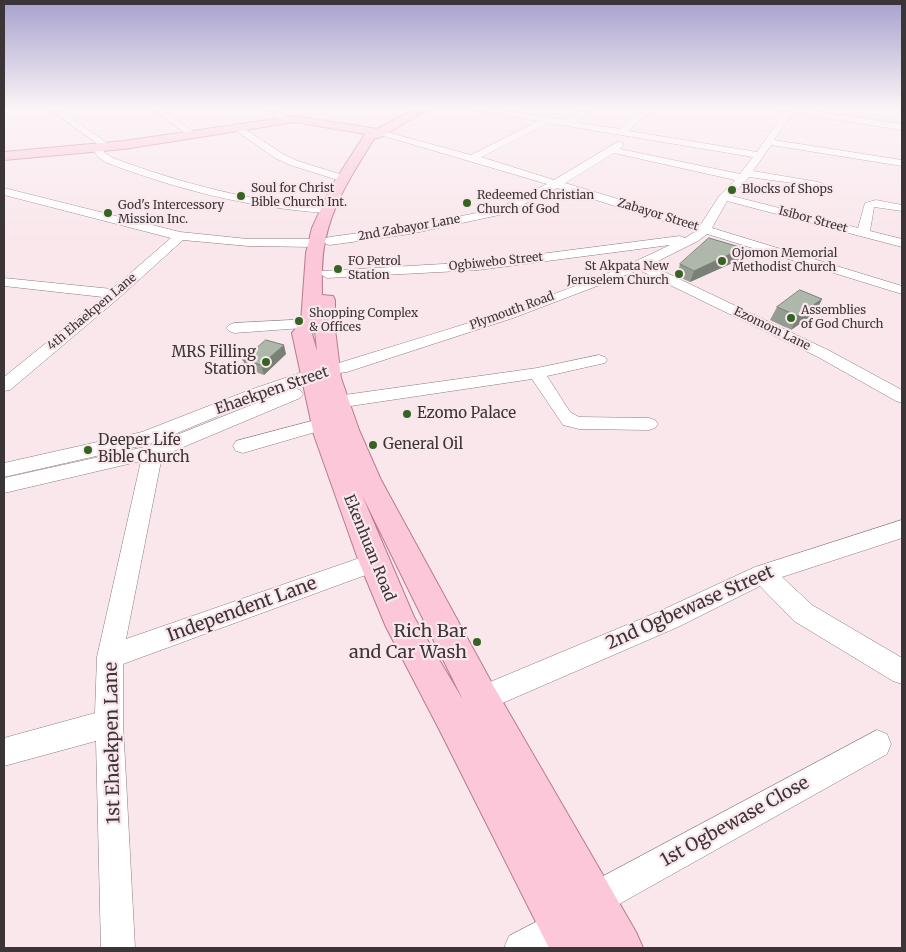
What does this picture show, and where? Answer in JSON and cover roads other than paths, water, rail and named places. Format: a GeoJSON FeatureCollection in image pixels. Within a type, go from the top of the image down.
{"type":"FeatureCollection","features":[{"type":"Feature","properties":{"kind":"main road"},"geometry":{"type":"LineString","coordinates":[[4,156],[35,152]]}},
{"type":"Feature","properties":{"kind":"main road","name":"Ekenhuan Road"},"geometry":{"type":"LineString","coordinates":[[359,152],[342,178],[327,210],[311,324],[302,333],[368,480],[481,698],[620,948]]}},
{"type":"Feature","properties":{"kind":"main road","name":"Ekenhuan Road"},"geometry":{"type":"LineString","coordinates":[[369,152],[352,179],[323,242],[327,274],[325,329],[326,386],[374,562],[402,627],[452,716],[567,937]]}},
{"type":"Feature","properties":{"kind":"street"},"geometry":{"type":"LineString","coordinates":[[101,152],[101,155],[109,160],[212,195],[281,207],[327,210]]}},
{"type":"Feature","properties":{"kind":"street"},"geometry":{"type":"LineString","coordinates":[[276,152],[288,160],[342,178]]}},
{"type":"Feature","properties":{"kind":"street","name":"Zabayor Street"},"geometry":{"type":"LineString","coordinates":[[451,152],[558,184],[699,234],[902,290]]}},
{"type":"Feature","properties":{"kind":"street"},"geometry":{"type":"LineString","coordinates":[[472,158],[483,152]]}},
{"type":"Feature","properties":{"kind":"street","name":"2nd Zabayor Lane"},"geometry":{"type":"LineString","coordinates":[[4,191],[16,196],[180,236],[283,244],[323,242],[410,230],[500,212],[533,198],[607,152]]}},
{"type":"Feature","properties":{"kind":"street","name":"2nd Zabayor Lane"},"geometry":{"type":"LineString","coordinates":[[641,152],[744,175]]}},
{"type":"Feature","properties":{"kind":"street"},"geometry":{"type":"LineString","coordinates":[[744,152],[759,155]]}},
{"type":"Feature","properties":{"kind":"street"},"geometry":{"type":"LineString","coordinates":[[699,234],[724,197],[761,152]]}},
{"type":"Feature","properties":{"kind":"street"},"geometry":{"type":"LineString","coordinates":[[835,152],[902,163]]}},
{"type":"Feature","properties":{"kind":"street"},"geometry":{"type":"LineString","coordinates":[[744,175],[818,186]]}},
{"type":"Feature","properties":{"kind":"street","name":"Isibor Street"},"geometry":{"type":"LineString","coordinates":[[724,197],[902,243]]}},
{"type":"Feature","properties":{"kind":"street"},"geometry":{"type":"LineString","coordinates":[[863,234],[869,205],[876,203],[902,208]]}},
{"type":"Feature","properties":{"kind":"street","name":"Plymouth Road"},"geometry":{"type":"LineString","coordinates":[[326,386],[640,265],[699,234]]}},
{"type":"Feature","properties":{"kind":"street","name":"Ogbiwebo Street"},"geometry":{"type":"LineString","coordinates":[[327,274],[478,266],[699,234]]}},
{"type":"Feature","properties":{"kind":"street","name":"4th Ehaekpen Lane"},"geometry":{"type":"LineString","coordinates":[[4,386],[180,236]]}},
{"type":"Feature","properties":{"kind":"street","name":"Ezomom Lane"},"geometry":{"type":"LineString","coordinates":[[640,265],[824,354],[902,396]]}},
{"type":"Feature","properties":{"kind":"street"},"geometry":{"type":"LineString","coordinates":[[4,282],[114,294]]}},
{"type":"Feature","properties":{"kind":"street"},"geometry":{"type":"LineString","coordinates":[[234,328],[311,324]]}},
{"type":"Feature","properties":{"kind":"street"},"geometry":{"type":"LineString","coordinates":[[242,446],[326,386],[537,373],[599,360]]}},
{"type":"Feature","properties":{"kind":"street"},"geometry":{"type":"LineString","coordinates":[[537,373],[569,421],[579,423],[649,424]]}},
{"type":"Feature","properties":{"kind":"street","name":"Ehaekpen Street"},"geometry":{"type":"LineString","coordinates":[[4,484],[153,452],[326,386]]}},
{"type":"Feature","properties":{"kind":"street","name":"Ehaekpen Street"},"geometry":{"type":"LineString","coordinates":[[4,470],[146,438],[253,395],[326,386]]}},
{"type":"Feature","properties":{"kind":"street","name":"1st Ehaekpen Lane"},"geometry":{"type":"LineString","coordinates":[[118,948],[110,723],[110,658],[153,452]]}},
{"type":"Feature","properties":{"kind":"street","name":"2nd Ogbewase Street"},"geometry":{"type":"LineString","coordinates":[[481,698],[669,619],[763,574],[902,528]]}},
{"type":"Feature","properties":{"kind":"street","name":"Independent Lane"},"geometry":{"type":"LineString","coordinates":[[110,658],[374,562]]}},
{"type":"Feature","properties":{"kind":"street"},"geometry":{"type":"LineString","coordinates":[[763,574],[803,613],[902,672]]}},
{"type":"Feature","properties":{"kind":"street"},"geometry":{"type":"LineString","coordinates":[[4,752],[110,723]]}},
{"type":"Feature","properties":{"kind":"street","name":"1st Ogbewase Close"},"geometry":{"type":"LineString","coordinates":[[593,900],[877,744]]}},
{"type":"Feature","properties":{"kind":"street"},"geometry":{"type":"LineString","coordinates":[[521,948],[567,937]]}},
{"type":"Feature","properties":{"kind":"place","name":"Blocks of Shops"},"geometry":{"type":"Point","coordinates":[732,190]}},
{"type":"Feature","properties":{"kind":"place","name":"Soul for Christ Bible Church Int."},"geometry":{"type":"Point","coordinates":[241,196]}},
{"type":"Feature","properties":{"kind":"place","name":"Redeemed Christian Church of God"},"geometry":{"type":"Point","coordinates":[467,203]}},
{"type":"Feature","properties":{"kind":"place","name":"God's Intercessory Mission Inc."},"geometry":{"type":"Point","coordinates":[108,213]}},
{"type":"Feature","properties":{"kind":"place","name":"Ojomon Memorial Methodist Church"},"geometry":{"type":"Point","coordinates":[722,261]}},
{"type":"Feature","properties":{"kind":"place","name":"FO Petrol Station"},"geometry":{"type":"Point","coordinates":[338,269]}},
{"type":"Feature","properties":{"kind":"place","name":"St Akpata New Jeruselem Church"},"geometry":{"type":"Point","coordinates":[679,274]}},
{"type":"Feature","properties":{"kind":"place","name":"Assemblies of God Church"},"geometry":{"type":"Point","coordinates":[791,318]}},
{"type":"Feature","properties":{"kind":"place","name":"Shopping Complex & Offices"},"geometry":{"type":"Point","coordinates":[299,321]}},
{"type":"Feature","properties":{"kind":"place","name":"MRS Filling Station"},"geometry":{"type":"Point","coordinates":[266,362]}},
{"type":"Feature","properties":{"kind":"place","name":"Ezomo Palace"},"geometry":{"type":"Point","coordinates":[407,414]}},
{"type":"Feature","properties":{"kind":"place","name":"General Oil"},"geometry":{"type":"Point","coordinates":[373,445]}},
{"type":"Feature","properties":{"kind":"place","name":"Deeper Life Bible Church"},"geometry":{"type":"Point","coordinates":[88,450]}},
{"type":"Feature","properties":{"kind":"place","name":"Rich Bar and Car Wash"},"geometry":{"type":"Point","coordinates":[477,642]}}]}
